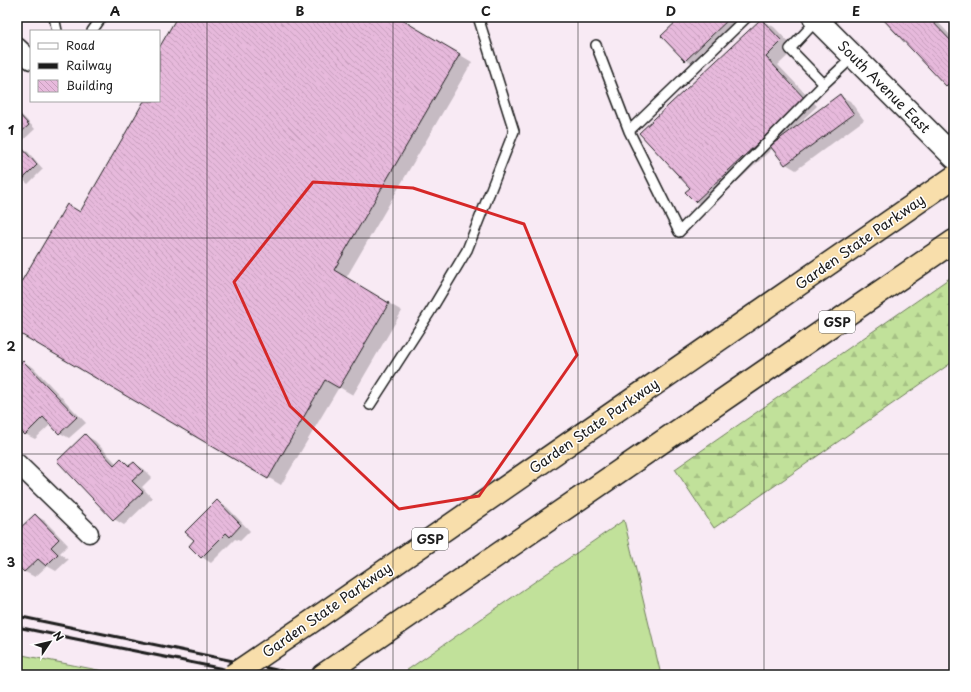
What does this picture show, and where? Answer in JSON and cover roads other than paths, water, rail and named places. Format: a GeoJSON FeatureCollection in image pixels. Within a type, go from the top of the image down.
{"type":"FeatureCollection","features":[{"type":"Feature","properties":{"kind":"highway","name":"Garden State Parkway"},"geometry":{"type":"LineString","coordinates":[[233,675],[954,177]]}},
{"type":"Feature","properties":{"kind":"highway","name":"GSP"},"geometry":{"type":"LineString","coordinates":[[323,675],[952,242]]}},
{"type":"Feature","properties":{"kind":"main road","name":"South Avenue East"},"geometry":{"type":"LineString","coordinates":[[815,18],[853,57],[950,146]]}},
{"type":"Feature","properties":{"kind":"street"},"geometry":{"type":"LineString","coordinates":[[17,47],[30,59]]}},
{"type":"Feature","properties":{"kind":"street"},"geometry":{"type":"LineString","coordinates":[[17,462],[89,533]]}},
{"type":"Feature","properties":{"kind":"lane"},"geometry":{"type":"LineString","coordinates":[[54,17],[57,30]]}},
{"type":"Feature","properties":{"kind":"lane"},"geometry":{"type":"LineString","coordinates":[[93,30],[102,17]]}},
{"type":"Feature","properties":{"kind":"lane"},"geometry":{"type":"LineString","coordinates":[[370,405],[430,312],[466,250],[514,131],[478,17]]}},
{"type":"Feature","properties":{"kind":"lane"},"geometry":{"type":"LineString","coordinates":[[628,132],[747,17]]}},
{"type":"Feature","properties":{"kind":"lane"},"geometry":{"type":"LineString","coordinates":[[815,18],[790,49],[824,84]]}},
{"type":"Feature","properties":{"kind":"lane"},"geometry":{"type":"LineString","coordinates":[[596,45],[628,132],[679,232],[824,84],[853,57]]}},
{"type":"Feature","properties":{"kind":"railway"},"geometry":{"type":"LineString","coordinates":[[17,616],[301,675]]}},
{"type":"Feature","properties":{"kind":"railway"},"geometry":{"type":"LineString","coordinates":[[17,627],[253,675]]}}]}
